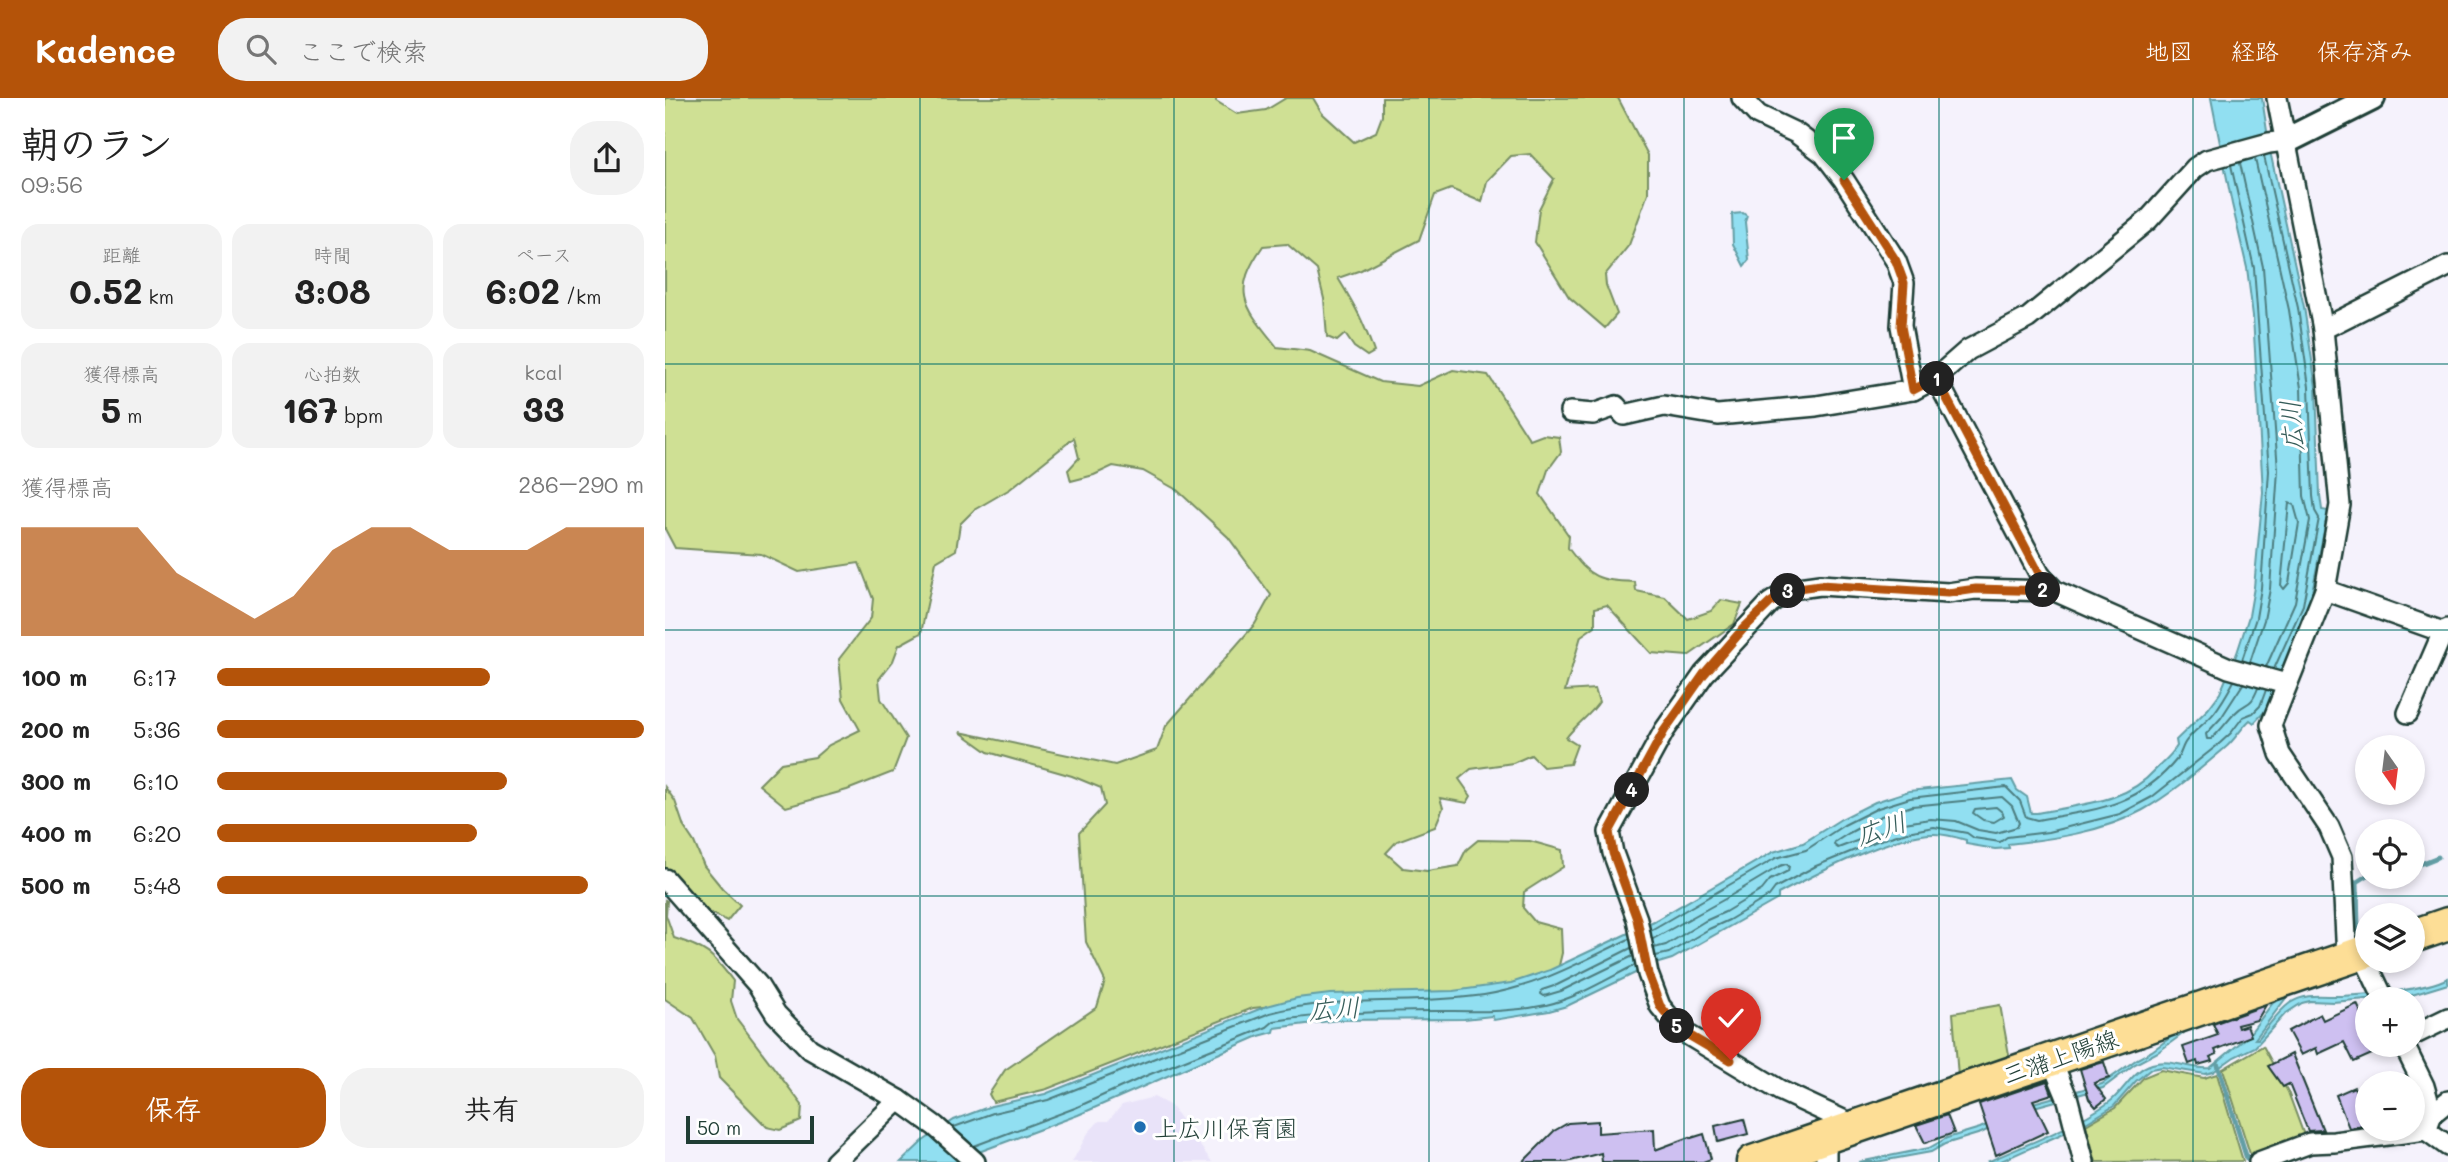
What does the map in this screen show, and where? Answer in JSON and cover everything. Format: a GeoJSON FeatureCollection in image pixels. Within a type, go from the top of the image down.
{"type":"FeatureCollection","features":[{"type":"Feature","properties":{"kind":"main road"},"geometry":{"type":"LineString","coordinates":[[2425,932],[2448,924]]}},
{"type":"Feature","properties":{"kind":"main road","name":"三潴上陽線"},"geometry":{"type":"LineString","coordinates":[[1753,1162],[1826,1149],[1856,1126],[2052,1059],[2355,964]]}},
{"type":"Feature","properties":{"kind":"street"},"geometry":{"type":"LineString","coordinates":[[1742,98],[1758,115],[1796,133],[1824,154],[1896,261],[1904,283],[1901,326],[1913,390]]}},
{"type":"Feature","properties":{"kind":"street"},"geometry":{"type":"LineString","coordinates":[[2277,98],[2277,142],[2323,329],[2340,505],[2325,590],[2282,683],[2271,725],[2280,754],[2329,827],[2342,858],[2355,922]]}},
{"type":"Feature","properties":{"kind":"street"},"geometry":{"type":"LineString","coordinates":[[1570,412],[1593,414],[1616,406],[1624,415],[1664,406],[1718,415],[1815,406],[1913,390],[1936,378],[1968,350],[2028,318],[2148,220],[2195,168],[2207,160],[2277,142],[2372,98]]}},
{"type":"Feature","properties":{"kind":"street"},"geometry":{"type":"LineString","coordinates":[[2323,329],[2448,266]]}},
{"type":"Feature","properties":{"kind":"street"},"geometry":{"type":"LineString","coordinates":[[1936,378],[2040,575],[2055,591]]}},
{"type":"Feature","properties":{"kind":"street"},"geometry":{"type":"LineString","coordinates":[[1856,1126],[1781,1091],[1680,1030],[1660,1006],[1648,974],[1637,919],[1613,853],[1609,832],[1664,731],[1704,674],[1770,603],[1791,589],[1820,585],[1948,593],[1976,589],[2055,591],[2229,668],[2282,683]]}},
{"type":"Feature","properties":{"kind":"street"},"geometry":{"type":"LineString","coordinates":[[2325,590],[2446,631],[2407,713]]}},
{"type":"Feature","properties":{"kind":"street"},"geometry":{"type":"LineString","coordinates":[[665,879],[758,985],[776,1014],[810,1049],[899,1100],[935,1126],[973,1160]]}},
{"type":"Feature","properties":{"kind":"street"},"geometry":{"type":"LineString","coordinates":[[2425,1029],[2448,1018]]}},
{"type":"Feature","properties":{"kind":"street"},"geometry":{"type":"LineString","coordinates":[[2411,1057],[2424,1086],[2429,1122],[2448,1146]]}},
{"type":"Feature","properties":{"kind":"street"},"geometry":{"type":"LineString","coordinates":[[2052,1059],[2068,1100],[2084,1162]]}},
{"type":"Feature","properties":{"kind":"street"},"geometry":{"type":"LineString","coordinates":[[835,1162],[899,1100]]}},
{"type":"Feature","properties":{"kind":"street"},"geometry":{"type":"LineString","coordinates":[[2259,1162],[2310,1143],[2334,1142],[2429,1122],[2448,1101]]}},
{"type":"Feature","properties":{"kind":"shaded area","name":"上広川保育園"},"geometry":{"type":"Polygon","coordinates":[[[1154,1097],[1171,1106],[1212,1162],[1072,1162],[1088,1133],[1099,1121],[1108,1121],[1122,1105],[1154,1097]]]}},
{"type":"Feature","properties":{"kind":"green space"},"geometry":{"type":"Polygon","coordinates":[[[665,98],[1216,98],[1216,101],[1237,114],[1266,110],[1286,98],[1313,98],[1322,113],[1354,142],[1376,132],[1382,116],[1382,98],[1618,98],[1648,155],[1648,193],[1629,245],[1605,275],[1617,314],[1605,328],[1569,297],[1535,242],[1539,209],[1554,179],[1530,154],[1511,156],[1487,181],[1482,202],[1451,189],[1435,195],[1419,240],[1361,270],[1338,278],[1370,341],[1374,352],[1367,356],[1354,347],[1345,334],[1337,341],[1327,337],[1324,299],[1317,270],[1287,244],[1263,246],[1253,262],[1244,288],[1250,310],[1277,347],[1310,351],[1380,382],[1418,386],[1453,370],[1488,375],[1530,440],[1543,435],[1559,437],[1561,452],[1548,470],[1540,494],[1569,536],[1568,548],[1589,572],[1603,579],[1635,582],[1636,591],[1665,597],[1688,619],[1711,611],[1721,600],[1742,604],[1734,624],[1688,656],[1651,653],[1607,605],[1595,608],[1595,626],[1581,636],[1565,691],[1595,689],[1599,702],[1566,738],[1577,745],[1570,764],[1543,767],[1531,755],[1513,763],[1471,769],[1459,779],[1471,796],[1467,803],[1440,798],[1443,808],[1435,827],[1397,841],[1386,853],[1403,868],[1427,871],[1458,866],[1466,850],[1478,840],[1530,841],[1562,850],[1563,867],[1524,892],[1523,908],[1535,922],[1561,929],[1562,953],[1556,978],[1380,1005],[1325,1001],[1253,1008],[1047,1089],[993,1102],[989,1094],[1005,1070],[1097,1007],[1105,981],[1086,942],[1079,833],[1105,805],[1101,788],[1072,776],[988,752],[960,732],[1115,765],[1157,750],[1166,726],[1255,624],[1271,595],[1228,537],[1177,490],[1143,471],[1113,466],[1071,481],[1068,470],[1079,458],[1074,438],[1010,489],[974,510],[960,524],[956,550],[936,562],[921,633],[899,645],[893,661],[879,679],[881,699],[906,738],[893,772],[847,790],[786,807],[759,785],[781,763],[815,757],[829,745],[860,730],[843,699],[839,659],[871,618],[873,599],[859,563],[799,572],[761,554],[675,548],[665,529],[665,98]]]}},
{"type":"Feature","properties":{"kind":"green space"},"geometry":{"type":"Polygon","coordinates":[[[665,787],[675,801],[684,827],[704,866],[740,905],[727,921],[703,909],[665,879],[665,787]]]}},
{"type":"Feature","properties":{"kind":"green space"},"geometry":{"type":"Polygon","coordinates":[[[665,900],[666,915],[674,938],[708,953],[733,981],[731,1001],[737,1019],[802,1105],[801,1121],[780,1130],[767,1127],[719,1078],[715,1056],[693,1018],[665,999],[665,900]]]}},
{"type":"Feature","properties":{"kind":"green space"},"geometry":{"type":"Polygon","coordinates":[[[2000,1005],[2010,1060],[1958,1077],[1953,1013],[2000,1005]]]}},
{"type":"Feature","properties":{"kind":"green space"},"geometry":{"type":"Polygon","coordinates":[[[2263,1046],[2288,1092],[2305,1138],[2251,1157],[2223,1069],[2263,1046]]]}},
{"type":"Feature","properties":{"kind":"green space"},"geometry":{"type":"Polygon","coordinates":[[[2161,1070],[2204,1078],[2217,1074],[2243,1161],[2096,1162],[2086,1125],[2115,1108],[2144,1077],[2161,1070]]]}},
{"type":"Feature","properties":{"kind":"water","name":"広川"},"geometry":{"type":"Polygon","coordinates":[[[2211,98],[2262,98],[2270,151],[2304,307],[2316,387],[2320,495],[2322,510],[2328,511],[2309,607],[2267,709],[2254,723],[2250,720],[2229,745],[2196,773],[2165,797],[2128,818],[2077,833],[2008,844],[2009,848],[1995,849],[1966,844],[1966,840],[1934,834],[1876,848],[1778,894],[1778,899],[1672,959],[1652,965],[1567,1006],[1494,1020],[1492,1016],[1464,1019],[1338,1020],[1275,1028],[1274,1032],[1259,1036],[1078,1115],[958,1162],[901,1162],[923,1141],[954,1120],[991,1106],[1045,1094],[1267,1006],[1297,998],[1330,994],[1453,991],[1511,983],[1550,970],[1654,921],[1773,852],[1803,843],[1875,802],[1909,791],[2012,780],[2017,790],[2027,797],[2031,813],[2037,813],[2101,801],[2130,790],[2143,781],[2170,756],[2177,746],[2176,740],[2208,709],[2220,693],[2249,616],[2254,587],[2263,492],[2253,316],[2247,268],[2211,98]]]}},
{"type":"Feature","properties":{"kind":"water"},"geometry":{"type":"Polygon","coordinates":[[[1743,213],[1747,216],[1745,222],[1749,260],[1744,266],[1733,244],[1732,214],[1743,213]]]}},
{"type":"Feature","properties":{"kind":"water"},"geometry":{"type":"Polygon","coordinates":[[[2355,967],[2355,972],[2289,994],[2255,1039],[2258,1039],[2285,1007],[2303,997],[2355,995],[2355,1000],[2302,1003],[2285,1014],[2255,1047],[2234,1057],[2213,1072],[2205,1074],[2162,1067],[2151,1069],[2136,1081],[2114,1106],[2084,1124],[1999,1162],[1987,1162],[2094,1112],[2114,1098],[2139,1071],[2152,1064],[2166,1062],[2210,1068],[2247,1037],[2288,987],[2355,967]]]}},
{"type":"Feature","properties":{"kind":"water"},"geometry":{"type":"Polygon","coordinates":[[[2448,978],[2448,984],[2425,991],[2425,987],[2419,987],[2448,978]]]}},
{"type":"Feature","properties":{"kind":"water"},"geometry":{"type":"Polygon","coordinates":[[[2201,1015],[2203,1019],[2103,1088],[2034,1107],[1981,1133],[1945,1144],[1931,1152],[1876,1162],[1859,1162],[1929,1148],[2033,1103],[2102,1084],[2201,1015]]]}},
{"type":"Feature","properties":{"kind":"building"},"geometry":{"type":"Polygon","coordinates":[[[2266,1005],[2257,1020],[2237,1025],[2238,1028],[2247,1025],[2251,1036],[2215,1050],[2217,1054],[2210,1057],[2212,1061],[2198,1065],[2197,1061],[2189,1064],[2183,1047],[2218,1035],[2213,1024],[2266,1005]]]}},
{"type":"Feature","properties":{"kind":"building"},"geometry":{"type":"Polygon","coordinates":[[[2355,1005],[2355,1057],[2365,1057],[2354,1062],[2344,1042],[2318,1054],[2316,1048],[2301,1055],[2288,1031],[2320,1014],[2323,1020],[2355,1005]]]}},
{"type":"Feature","properties":{"kind":"building"},"geometry":{"type":"Polygon","coordinates":[[[2292,1054],[2323,1130],[2308,1131],[2289,1084],[2283,1087],[2268,1066],[2292,1054]]]}},
{"type":"Feature","properties":{"kind":"building"},"geometry":{"type":"Polygon","coordinates":[[[2104,1062],[2109,1078],[2094,1083],[2106,1099],[2096,1107],[2089,1099],[2080,1069],[2104,1062]]]}},
{"type":"Feature","properties":{"kind":"building"},"geometry":{"type":"Polygon","coordinates":[[[2047,1081],[2052,1094],[2033,1100],[2048,1131],[1996,1155],[1979,1104],[2047,1081]]]}},
{"type":"Feature","properties":{"kind":"building"},"geometry":{"type":"Polygon","coordinates":[[[2354,1087],[2355,1127],[2349,1128],[2336,1095],[2354,1087]]]}},
{"type":"Feature","properties":{"kind":"building"},"geometry":{"type":"Polygon","coordinates":[[[1947,1115],[1954,1133],[1925,1143],[1916,1125],[1947,1115]]]}},
{"type":"Feature","properties":{"kind":"building"},"geometry":{"type":"Polygon","coordinates":[[[1744,1119],[1748,1134],[1718,1142],[1715,1126],[1744,1119]]]}},
{"type":"Feature","properties":{"kind":"building"},"geometry":{"type":"Polygon","coordinates":[[[1598,1121],[1598,1133],[1654,1129],[1655,1150],[1704,1134],[1711,1159],[1703,1162],[1602,1162],[1601,1153],[1567,1162],[1523,1162],[1554,1131],[1568,1123],[1598,1121]]]}},
{"type":"Feature","properties":{"kind":"waterway"},"geometry":{"type":"LineString","coordinates":[[2425,862],[2438,857]]}},
{"type":"Feature","properties":{"kind":"waterway"},"geometry":{"type":"LineString","coordinates":[[2351,936],[2358,931],[2357,889]]}},
{"type":"Feature","properties":{"kind":"waterway"},"geometry":{"type":"LineString","coordinates":[[2218,1065],[2247,1159]]}},
{"type":"Feature","properties":{"kind":"place","name":"上広川保育園"},"geometry":{"type":"Point","coordinates":[1140,1127]}},
{"type":"Feature","properties":{"kind":"route"},"geometry":{"type":"LineString","coordinates":[[1731,1060],[1680,1030],[1660,1006],[1648,974],[1637,919],[1613,853],[1609,832],[1664,731],[1704,674],[1743,629],[1770,603],[1791,589],[1820,585],[1948,593],[1976,589],[2055,591],[2040,575],[1936,378],[1913,390],[1901,326],[1904,283],[1896,261],[1844,180]]}}]}
